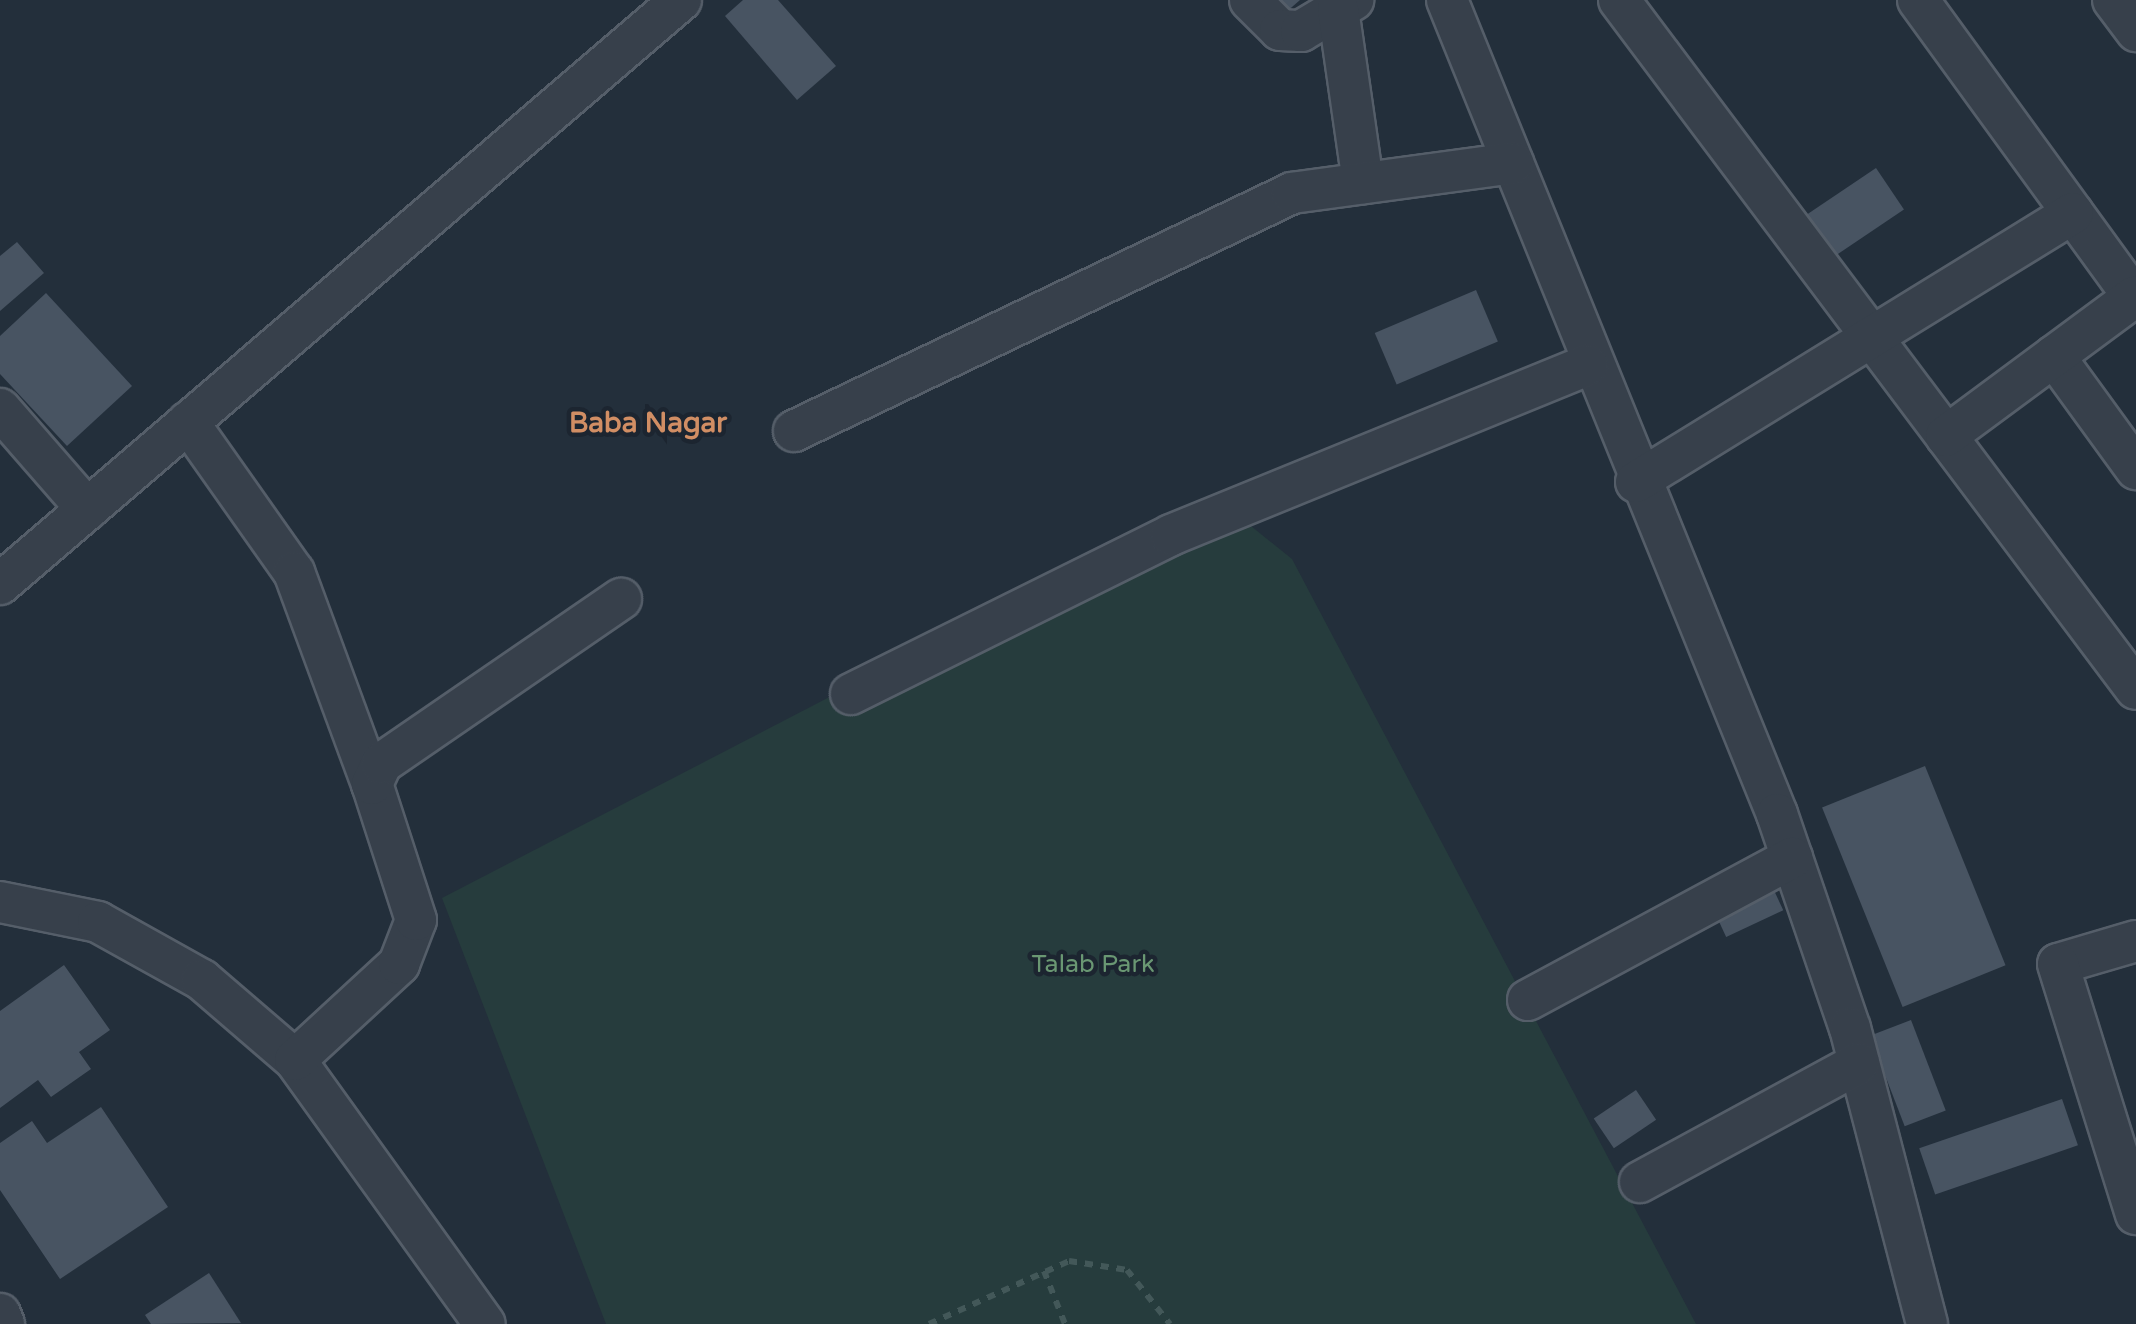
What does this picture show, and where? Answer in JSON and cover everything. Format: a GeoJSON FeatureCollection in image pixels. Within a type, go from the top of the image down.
{"type":"FeatureCollection","features":[{"type":"Feature","properties":{"kind":"street"},"geometry":{"type":"LineString","coordinates":[[0,584],[680,0]]}},
{"type":"Feature","properties":{"kind":"street"},"geometry":{"type":"LineString","coordinates":[[1250,0],[1280,30],[1301,31],[1346,5],[1363,184]]}},
{"type":"Feature","properties":{"kind":"street"},"geometry":{"type":"LineString","coordinates":[[1447,0],[1588,365],[1792,858],[1860,1063],[1926,1324]]}},
{"type":"Feature","properties":{"kind":"street"},"geometry":{"type":"LineString","coordinates":[[1619,0],[2136,689]]}},
{"type":"Feature","properties":{"kind":"street"},"geometry":{"type":"LineString","coordinates":[[1918,0],[2135,299],[1946,436]]}},
{"type":"Feature","properties":{"kind":"street"},"geometry":{"type":"LineString","coordinates":[[2113,0],[2136,31]]}},
{"type":"Feature","properties":{"kind":"street"},"geometry":{"type":"LineString","coordinates":[[794,431],[1292,192],[1513,164]]}},
{"type":"Feature","properties":{"kind":"street"},"geometry":{"type":"LineString","coordinates":[[1636,482],[2074,213]]}},
{"type":"Feature","properties":{"kind":"street"},"geometry":{"type":"LineString","coordinates":[[2054,356],[2136,469]]}},
{"type":"Feature","properties":{"kind":"street"},"geometry":{"type":"LineString","coordinates":[[851,694],[1171,535],[1588,365]]}},
{"type":"Feature","properties":{"kind":"street"},"geometry":{"type":"LineString","coordinates":[[0,409],[87,509]]}},
{"type":"Feature","properties":{"kind":"street"},"geometry":{"type":"LineString","coordinates":[[188,422],[294,572],[372,784],[416,920],[399,964],[295,1060]]}},
{"type":"Feature","properties":{"kind":"street"},"geometry":{"type":"LineString","coordinates":[[372,784],[382,762],[620,599]]}},
{"type":"Feature","properties":{"kind":"street"},"geometry":{"type":"LineString","coordinates":[[1528,1000],[1792,858]]}},
{"type":"Feature","properties":{"kind":"street"},"geometry":{"type":"LineString","coordinates":[[0,902],[98,922],[202,980],[295,1060],[485,1324]]}},
{"type":"Feature","properties":{"kind":"street"},"geometry":{"type":"LineString","coordinates":[[2136,941],[2058,964],[2136,1214]]}},
{"type":"Feature","properties":{"kind":"street"},"geometry":{"type":"LineString","coordinates":[[1640,1182],[1860,1063]]}},
{"type":"Feature","properties":{"kind":"street"},"geometry":{"type":"LineString","coordinates":[[0,1314],[4,1324]]}},
{"type":"Feature","properties":{"kind":"path"},"geometry":{"type":"LineString","coordinates":[[930,1324],[1069,1262],[1127,1270],[1170,1324]]}},
{"type":"Feature","properties":{"kind":"path"},"geometry":{"type":"LineString","coordinates":[[1044,1271],[1065,1324]]}},
{"type":"Feature","properties":{"kind":"green space","name":"Talab Park"},"geometry":{"type":"Polygon","coordinates":[[[1215,497],[1292,559],[1696,1324],[606,1324],[442,898],[1215,497]]]}},
{"type":"Feature","properties":{"kind":"building"},"geometry":{"type":"Polygon","coordinates":[[[743,0],[778,0],[836,66],[797,100],[725,16],[743,0]]]}},
{"type":"Feature","properties":{"kind":"building"},"geometry":{"type":"Polygon","coordinates":[[[1272,0],[1300,0],[1284,14],[1272,0]]]}},
{"type":"Feature","properties":{"kind":"building"},"geometry":{"type":"Polygon","coordinates":[[[1876,168],[1904,209],[1825,263],[1797,221],[1876,168]]]}},
{"type":"Feature","properties":{"kind":"building"},"geometry":{"type":"Polygon","coordinates":[[[17,242],[44,273],[0,311],[0,256],[17,242]]]}},
{"type":"Feature","properties":{"kind":"building"},"geometry":{"type":"Polygon","coordinates":[[[1476,290],[1498,342],[1397,385],[1375,333],[1476,290]]]}},
{"type":"Feature","properties":{"kind":"building"},"geometry":{"type":"Polygon","coordinates":[[[46,293],[132,386],[67,446],[0,374],[0,336],[46,293]]]}},
{"type":"Feature","properties":{"kind":"building"},"geometry":{"type":"Polygon","coordinates":[[[1925,766],[2006,965],[1903,1007],[1822,808],[1925,766]]]}},
{"type":"Feature","properties":{"kind":"building"},"geometry":{"type":"Polygon","coordinates":[[[1771,884],[1783,910],[1726,937],[1714,911],[1771,884]]]}},
{"type":"Feature","properties":{"kind":"building"},"geometry":{"type":"Polygon","coordinates":[[[64,965],[110,1030],[79,1052],[91,1069],[51,1097],[38,1080],[0,1108],[0,1011],[64,965]]]}},
{"type":"Feature","properties":{"kind":"building"},"geometry":{"type":"Polygon","coordinates":[[[1911,1020],[1946,1111],[1905,1126],[1870,1036],[1911,1020]]]}},
{"type":"Feature","properties":{"kind":"building"},"geometry":{"type":"Polygon","coordinates":[[[1636,1090],[1656,1120],[1614,1148],[1594,1119],[1636,1090]]]}},
{"type":"Feature","properties":{"kind":"building"},"geometry":{"type":"Polygon","coordinates":[[[2062,1099],[2078,1145],[1935,1194],[1919,1148],[2062,1099]]]}},
{"type":"Feature","properties":{"kind":"building"},"geometry":{"type":"Polygon","coordinates":[[[101,1107],[168,1207],[60,1279],[0,1190],[0,1143],[32,1121],[47,1143],[101,1107]]]}},
{"type":"Feature","properties":{"kind":"building"},"geometry":{"type":"Polygon","coordinates":[[[209,1273],[241,1323],[151,1324],[145,1315],[209,1273]]]}},
{"type":"Feature","properties":{"kind":"district","name":"Baba Nagar"},"geometry":{"type":"Point","coordinates":[648,423]}}]}
